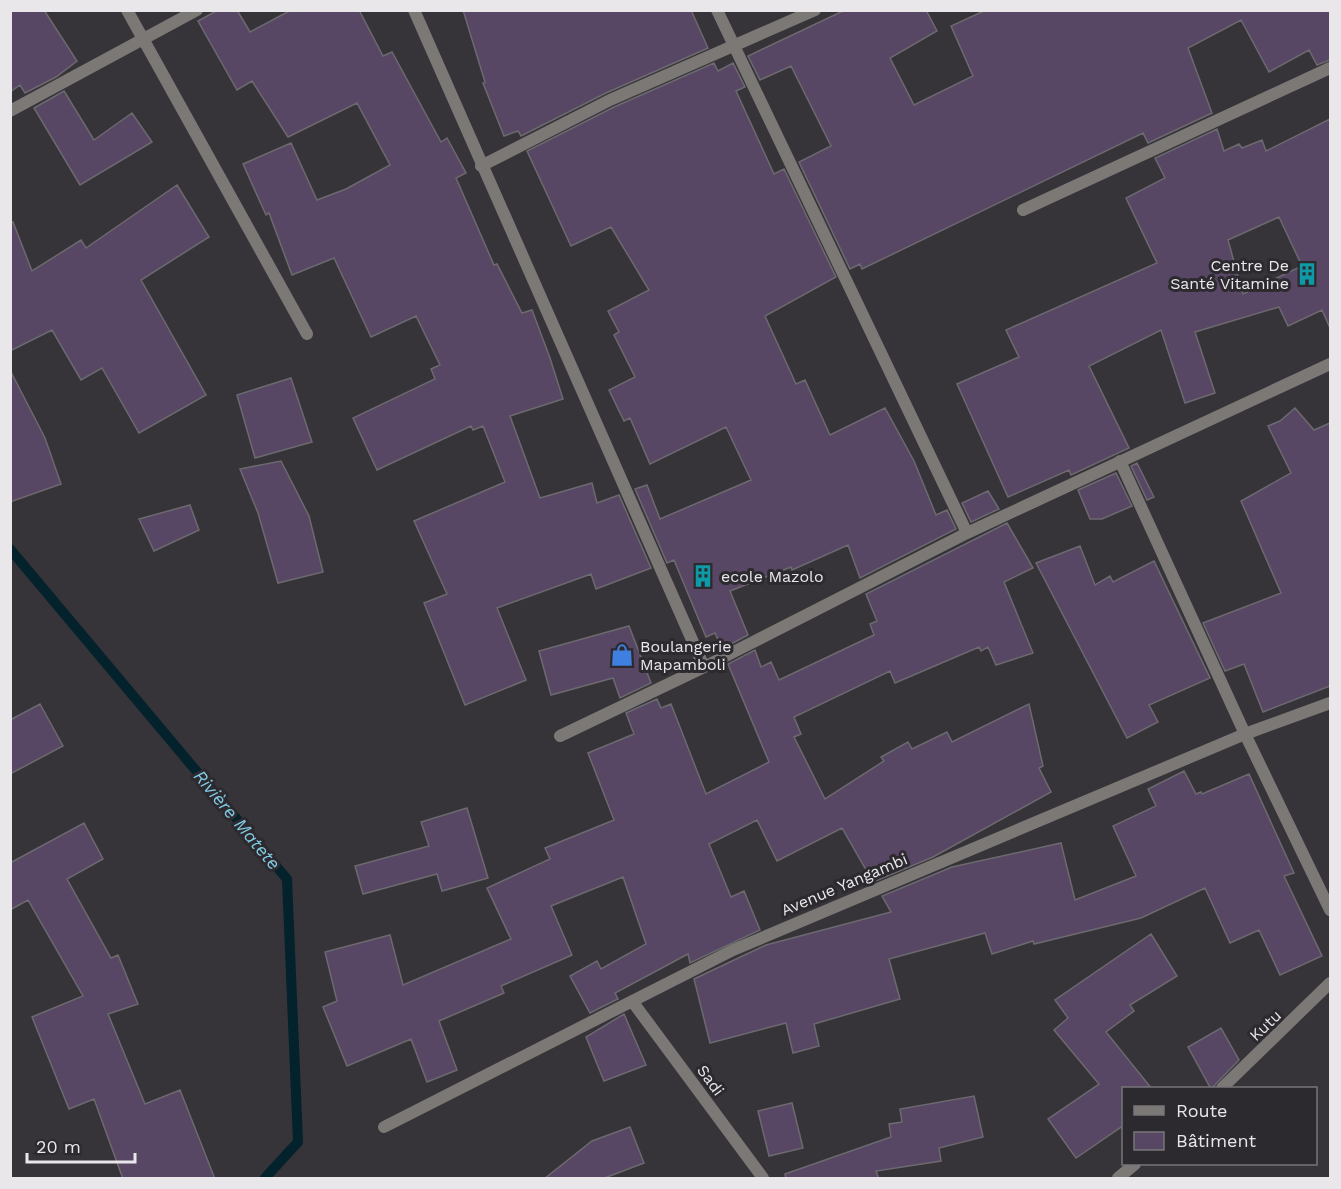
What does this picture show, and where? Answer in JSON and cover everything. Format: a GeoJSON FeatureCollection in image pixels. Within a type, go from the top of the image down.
{"type":"FeatureCollection","features":[{"type":"Feature","properties":{"kind":"street"},"geometry":{"type":"LineString","coordinates":[[128,10],[307,334]]}},
{"type":"Feature","properties":{"kind":"street"},"geometry":{"type":"LineString","coordinates":[[10,111],[197,10]]}},
{"type":"Feature","properties":{"kind":"street"},"geometry":{"type":"LineString","coordinates":[[414,10],[704,667]]}},
{"type":"Feature","properties":{"kind":"street"},"geometry":{"type":"LineString","coordinates":[[717,10],[967,533]]}},
{"type":"Feature","properties":{"kind":"street"},"geometry":{"type":"LineString","coordinates":[[481,166],[610,100],[815,10]]}},
{"type":"Feature","properties":{"kind":"street"},"geometry":{"type":"LineString","coordinates":[[1023,210],[1330,68]]}},
{"type":"Feature","properties":{"kind":"street"},"geometry":{"type":"LineString","coordinates":[[560,736],[704,667],[967,533],[1330,364]]}},
{"type":"Feature","properties":{"kind":"street"},"geometry":{"type":"LineString","coordinates":[[1120,461],[1245,734],[1330,909]]}},
{"type":"Feature","properties":{"kind":"street","name":"Avenue Yangambi"},"geometry":{"type":"LineString","coordinates":[[384,1127],[733,950],[1245,734],[1330,703]]}},
{"type":"Feature","properties":{"kind":"street","name":"Kutu"},"geometry":{"type":"LineString","coordinates":[[1224,1087],[1330,983]]}},
{"type":"Feature","properties":{"kind":"street","name":"Sadi"},"geometry":{"type":"LineString","coordinates":[[632,1001],[763,1179]]}},
{"type":"Feature","properties":{"kind":"street"},"geometry":{"type":"LineString","coordinates":[[1118,1179],[1134,1165]]}},
{"type":"Feature","properties":{"kind":"building"},"geometry":{"type":"Polygon","coordinates":[[[10,10],[44,10],[77,61],[56,77],[25,93],[20,85],[10,92],[10,10]]]}},
{"type":"Feature","properties":{"kind":"building"},"geometry":{"type":"Polygon","coordinates":[[[218,10],[237,10],[250,32],[291,10],[359,10],[383,56],[392,52],[441,142],[447,138],[466,173],[456,178],[494,265],[497,264],[522,313],[532,310],[550,358],[563,399],[510,416],[540,498],[592,483],[597,503],[619,495],[651,568],[596,589],[591,574],[497,608],[526,680],[465,705],[424,603],[447,594],[414,521],[505,482],[483,426],[473,430],[471,426],[377,470],[353,418],[435,379],[431,369],[440,365],[416,316],[371,337],[334,258],[292,275],[269,213],[266,215],[243,164],[291,143],[317,200],[346,189],[390,165],[357,103],[288,137],[252,81],[237,90],[198,21],[218,10]]]}},
{"type":"Feature","properties":{"kind":"building"},"geometry":{"type":"Polygon","coordinates":[[[463,10],[691,10],[708,48],[606,93],[521,136],[518,131],[504,136],[483,83],[485,82],[463,10]]]}},
{"type":"Feature","properties":{"kind":"building"},"geometry":{"type":"Polygon","coordinates":[[[845,10],[926,10],[937,31],[890,58],[914,105],[973,76],[951,26],[986,10],[1330,10],[1330,60],[1317,65],[1309,50],[1269,72],[1241,20],[1188,48],[1212,113],[1148,143],[1143,133],[862,269],[860,264],[850,269],[799,162],[831,146],[791,66],[760,80],[748,56],[845,10]]]}},
{"type":"Feature","properties":{"kind":"building"},"geometry":{"type":"Polygon","coordinates":[[[714,63],[718,71],[733,63],[745,87],[736,91],[774,174],[784,169],[836,277],[765,316],[796,384],[805,380],[830,435],[885,408],[914,461],[936,515],[947,510],[956,529],[860,578],[848,545],[792,570],[791,567],[730,591],[748,635],[722,649],[715,633],[706,637],[674,560],[667,563],[635,489],[647,485],[660,519],[751,480],[726,427],[650,464],[630,418],[624,421],[609,390],[635,377],[614,335],[619,332],[608,311],[649,290],[611,227],[571,246],[527,151],[614,107],[714,63]]]}},
{"type":"Feature","properties":{"kind":"building"},"geometry":{"type":"Polygon","coordinates":[[[64,91],[94,140],[132,113],[152,142],[80,185],[34,108],[64,91]]]}},
{"type":"Feature","properties":{"kind":"building"},"geometry":{"type":"Polygon","coordinates":[[[1330,119],[1330,328],[1322,310],[1288,326],[1279,307],[1195,332],[1215,393],[1185,403],[1161,330],[1089,366],[1129,448],[1071,475],[1069,470],[1008,497],[957,384],[1019,357],[1006,330],[1157,263],[1126,198],[1165,178],[1155,158],[1217,129],[1224,151],[1239,144],[1242,148],[1262,140],[1266,151],[1330,119]],[[1279,217],[1228,240],[1243,294],[1302,266],[1279,217]]]}},
{"type":"Feature","properties":{"kind":"building"},"geometry":{"type":"Polygon","coordinates":[[[177,185],[209,237],[141,280],[206,395],[139,433],[102,368],[81,380],[52,330],[10,351],[10,223],[13,222],[32,271],[81,240],[86,248],[177,185]]]}},
{"type":"Feature","properties":{"kind":"building"},"geometry":{"type":"Polygon","coordinates":[[[10,370],[45,438],[61,484],[10,502],[10,370]]]}},
{"type":"Feature","properties":{"kind":"building"},"geometry":{"type":"Polygon","coordinates":[[[291,378],[312,442],[255,458],[237,395],[291,378]]]}},
{"type":"Feature","properties":{"kind":"building"},"geometry":{"type":"Polygon","coordinates":[[[1295,408],[1314,430],[1330,423],[1330,686],[1263,712],[1244,664],[1225,671],[1203,623],[1281,593],[1241,501],[1291,473],[1268,426],[1280,421],[1295,408]]]}},
{"type":"Feature","properties":{"kind":"building"},"geometry":{"type":"Polygon","coordinates":[[[281,461],[309,516],[323,572],[278,583],[258,513],[240,469],[281,461]]]}},
{"type":"Feature","properties":{"kind":"building"},"geometry":{"type":"Polygon","coordinates":[[[1137,463],[1154,497],[1147,500],[1131,466],[1137,463]]]}},
{"type":"Feature","properties":{"kind":"building"},"geometry":{"type":"Polygon","coordinates":[[[1116,473],[1132,506],[1102,519],[1090,519],[1078,490],[1116,473]]]}},
{"type":"Feature","properties":{"kind":"building"},"geometry":{"type":"Polygon","coordinates":[[[988,491],[999,509],[971,522],[962,503],[988,491]]]}},
{"type":"Feature","properties":{"kind":"building"},"geometry":{"type":"Polygon","coordinates":[[[190,505],[199,530],[154,551],[139,519],[190,505]]]}},
{"type":"Feature","properties":{"kind":"building"},"geometry":{"type":"Polygon","coordinates":[[[1007,523],[1033,568],[1004,582],[1033,653],[996,665],[988,647],[981,651],[979,647],[895,683],[890,671],[794,717],[801,734],[794,737],[825,799],[884,761],[881,757],[908,742],[912,749],[947,732],[952,742],[1029,704],[1043,766],[1039,768],[1051,792],[933,857],[873,882],[842,828],[777,861],[757,820],[709,844],[731,897],[744,891],[760,930],[690,963],[688,954],[615,993],[618,999],[590,1013],[570,976],[597,961],[601,969],[646,944],[623,877],[551,906],[572,955],[501,986],[504,993],[439,1021],[457,1070],[427,1082],[411,1039],[347,1066],[323,1007],[337,1001],[325,952],[390,935],[403,985],[511,939],[487,888],[550,859],[545,848],[614,820],[588,753],[634,734],[626,713],[657,699],[661,708],[671,704],[706,794],[769,762],[728,664],[755,650],[761,667],[771,662],[779,680],[874,635],[870,624],[877,621],[866,594],[1007,523]]]}},
{"type":"Feature","properties":{"kind":"building"},"geometry":{"type":"Polygon","coordinates":[[[1080,546],[1095,585],[1110,576],[1113,582],[1154,561],[1210,678],[1149,705],[1158,722],[1127,738],[1036,563],[1080,546]]]}},
{"type":"Feature","properties":{"kind":"building"},"geometry":{"type":"Polygon","coordinates":[[[629,626],[651,683],[620,698],[613,678],[551,695],[539,651],[629,626]]]}},
{"type":"Feature","properties":{"kind":"building"},"geometry":{"type":"Polygon","coordinates":[[[40,704],[63,746],[10,774],[10,720],[40,704]]]}},
{"type":"Feature","properties":{"kind":"building"},"geometry":{"type":"Polygon","coordinates":[[[1184,771],[1196,794],[1201,792],[1202,794],[1249,774],[1294,873],[1284,876],[1322,956],[1280,975],[1259,930],[1230,943],[1205,888],[1141,918],[1034,944],[1033,941],[992,954],[985,933],[889,959],[900,999],[814,1024],[819,1046],[793,1053],[786,1023],[710,1043],[694,979],[766,945],[891,912],[882,896],[952,867],[1061,843],[1075,900],[1136,876],[1113,826],[1156,806],[1148,789],[1184,771]]]}},
{"type":"Feature","properties":{"kind":"building"},"geometry":{"type":"Polygon","coordinates":[[[467,808],[488,878],[442,891],[437,874],[363,894],[355,866],[429,846],[421,822],[467,808]]]}},
{"type":"Feature","properties":{"kind":"building"},"geometry":{"type":"Polygon","coordinates":[[[84,823],[103,859],[67,879],[111,958],[118,955],[138,1004],[108,1014],[145,1104],[180,1090],[215,1179],[123,1179],[94,1099],[69,1109],[32,1017],[83,996],[28,900],[10,910],[10,863],[84,823]]]}},
{"type":"Feature","properties":{"kind":"building"},"geometry":{"type":"Polygon","coordinates":[[[1151,934],[1177,976],[1130,1005],[1134,1011],[1106,1032],[1150,1087],[1122,1087],[1122,1126],[1076,1158],[1048,1119],[1099,1084],[1054,1030],[1068,1018],[1055,1000],[1151,934]]]}},
{"type":"Feature","properties":{"kind":"building"},"geometry":{"type":"Polygon","coordinates":[[[624,1014],[646,1065],[604,1081],[586,1037],[624,1014]]]}},
{"type":"Feature","properties":{"kind":"building"},"geometry":{"type":"Polygon","coordinates":[[[1221,1028],[1239,1060],[1213,1087],[1210,1087],[1188,1047],[1221,1028]]]}},
{"type":"Feature","properties":{"kind":"building"},"geometry":{"type":"Polygon","coordinates":[[[974,1096],[983,1137],[939,1148],[941,1161],[876,1171],[879,1179],[786,1179],[785,1174],[891,1137],[889,1124],[902,1122],[900,1109],[974,1096]]]}},
{"type":"Feature","properties":{"kind":"building"},"geometry":{"type":"Polygon","coordinates":[[[792,1103],[803,1148],[769,1156],[758,1111],[792,1103]]]}},
{"type":"Feature","properties":{"kind":"building"},"geometry":{"type":"Polygon","coordinates":[[[630,1127],[644,1163],[602,1179],[544,1179],[592,1141],[630,1127]]]}},
{"type":"Feature","properties":{"kind":"waterway","name":"Rivière Matete"},"geometry":{"type":"LineString","coordinates":[[10,549],[287,879],[298,1142],[265,1178]]}},
{"type":"Feature","properties":{"kind":"place","name":"Centre De Santé Vitamine"},"geometry":{"type":"Point","coordinates":[1307,274]}},
{"type":"Feature","properties":{"kind":"place","name":"ecole Mazolo"},"geometry":{"type":"Point","coordinates":[703,576]}},
{"type":"Feature","properties":{"kind":"place","name":"Boulangerie Mapamboli"},"geometry":{"type":"Point","coordinates":[622,655]}}]}
